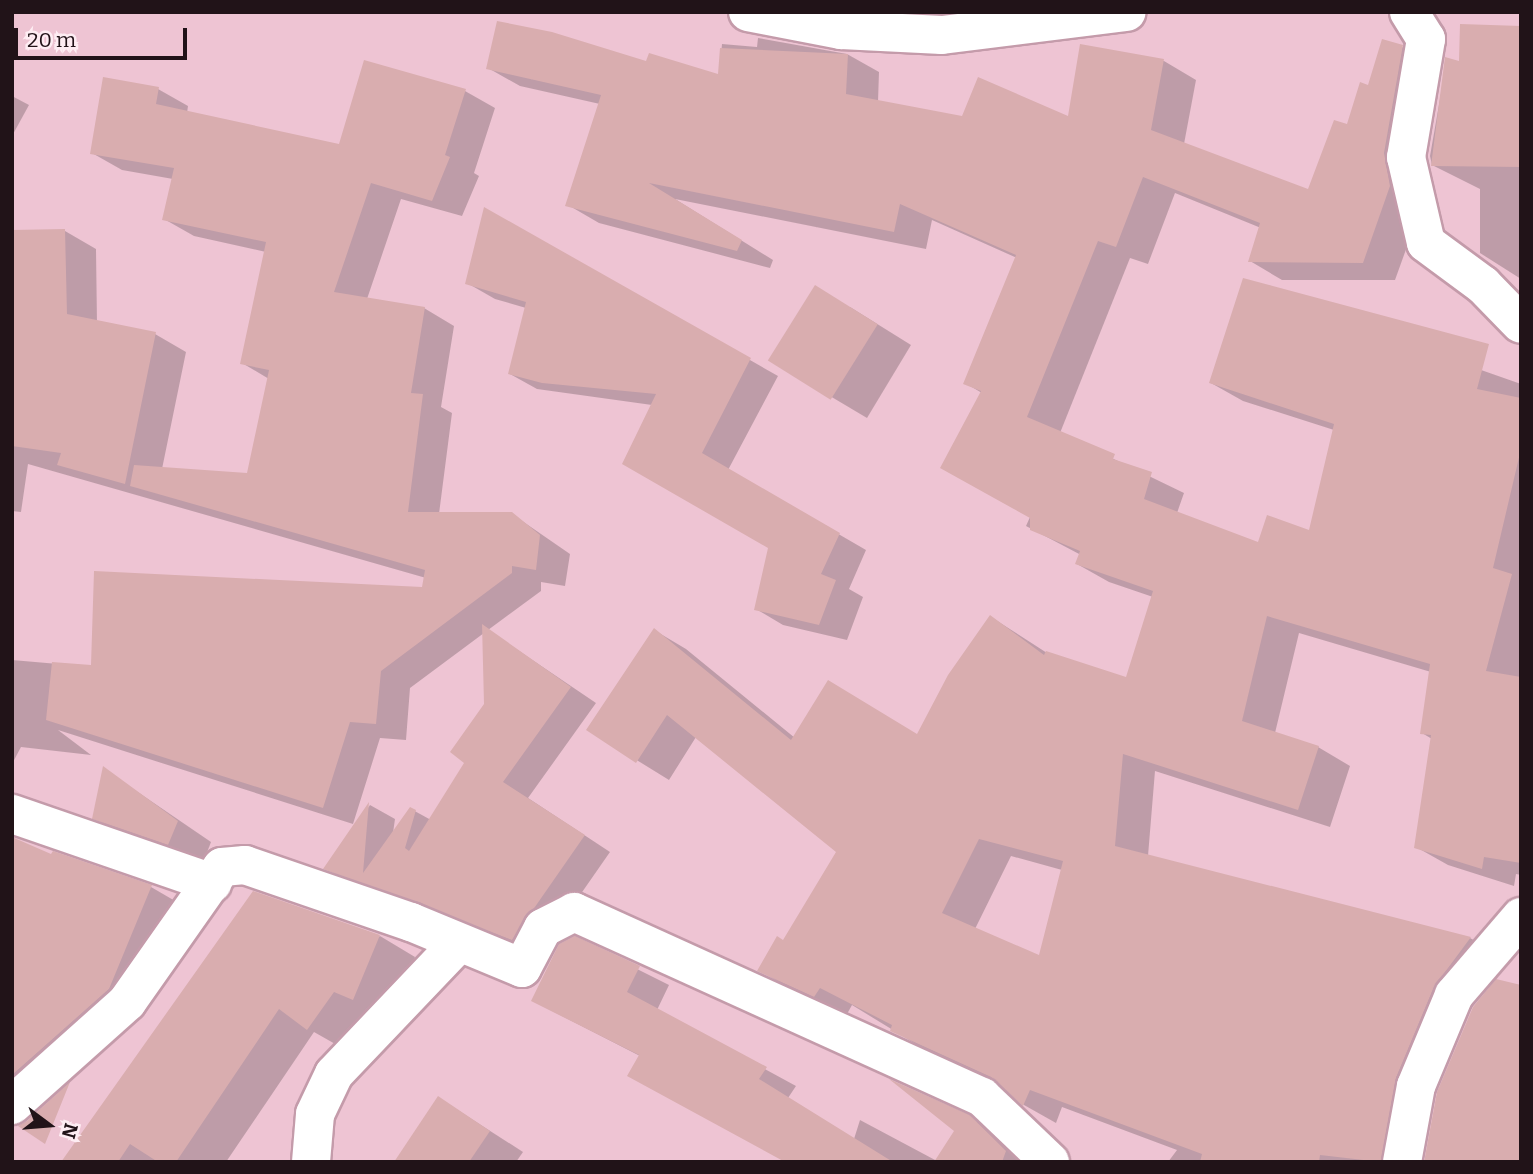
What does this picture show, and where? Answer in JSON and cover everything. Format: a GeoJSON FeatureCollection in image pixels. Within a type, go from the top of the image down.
{"type":"FeatureCollection","features":[{"type":"Feature","properties":{"kind":"street"},"geometry":{"type":"LineString","coordinates":[[748,12],[942,35],[1127,12]]}},
{"type":"Feature","properties":{"kind":"street"},"geometry":{"type":"LineString","coordinates":[[1409,12],[1426,39],[1406,157],[1426,243],[1483,285],[1521,324]]}},
{"type":"Feature","properties":{"kind":"street"},"geometry":{"type":"LineString","coordinates":[[12,814],[212,883]]}},
{"type":"Feature","properties":{"kind":"street"},"geometry":{"type":"LineString","coordinates":[[12,1105],[127,1002],[222,867],[245,865],[411,922],[458,944],[522,968],[543,928],[574,912],[982,1097],[1017,1147],[1050,1162]]}},
{"type":"Feature","properties":{"kind":"street"},"geometry":{"type":"LineString","coordinates":[[1402,1162],[1416,1087],[1454,995],[1521,917]]}},
{"type":"Feature","properties":{"kind":"street"},"geometry":{"type":"LineString","coordinates":[[312,1162],[315,1114],[334,1074],[458,944]]}},
{"type":"Feature","properties":{"kind":"building"},"geometry":{"type":"Polygon","coordinates":[[[497,21],[552,32],[646,61],[649,53],[718,74],[720,48],[848,54],[846,94],[962,116],[978,77],[1068,116],[1080,44],[1164,59],[1151,130],[1308,189],[1334,120],[1347,124],[1360,82],[1368,85],[1382,39],[1403,45],[1384,153],[1390,186],[1363,263],[1248,262],[1260,223],[1143,177],[1116,247],[1098,241],[1027,417],[1115,454],[1113,459],[1152,472],[1144,499],[1258,542],[1267,515],[1309,530],[1334,424],[1209,383],[1243,278],[1489,344],[1477,389],[1521,398],[1521,449],[1493,568],[1512,574],[1486,671],[1521,677],[1521,863],[1484,857],[1482,869],[1414,848],[1431,735],[1420,734],[1430,664],[1267,616],[1242,721],[1319,746],[1298,810],[1123,754],[1115,846],[1471,937],[1434,987],[1396,1078],[1381,1162],[1320,1155],[1319,1162],[1200,1162],[1202,1154],[1030,1090],[1023,1106],[991,1077],[890,1031],[892,1025],[820,988],[814,997],[757,971],[777,936],[783,940],[836,852],[667,715],[636,763],[586,730],[654,628],[791,740],[828,680],[917,734],[948,675],[990,615],[1044,655],[1046,651],[1126,677],[1153,591],[1075,564],[1080,551],[1030,530],[1030,518],[940,468],[981,391],[963,384],[1016,255],[900,204],[894,232],[649,183],[742,240],[737,251],[565,206],[601,95],[486,69],[497,21]],[[979,839],[942,913],[1039,955],[1063,861],[979,839]]]}},
{"type":"Feature","properties":{"kind":"building"},"geometry":{"type":"Polygon","coordinates":[[[1460,24],[1521,26],[1521,167],[1431,166],[1445,57],[1459,61],[1460,24]]]}},
{"type":"Feature","properties":{"kind":"building"},"geometry":{"type":"Polygon","coordinates":[[[364,60],[466,89],[445,155],[450,157],[432,201],[371,183],[334,292],[425,307],[411,393],[423,394],[408,512],[512,512],[540,535],[536,570],[512,566],[512,573],[381,671],[376,724],[350,722],[323,808],[46,720],[52,662],[91,665],[94,571],[422,587],[425,570],[130,486],[134,465],[247,473],[269,370],[240,364],[266,242],[162,220],[174,168],[90,154],[103,77],[159,87],[156,104],[339,144],[364,60]]]}},
{"type":"Feature","properties":{"kind":"building"},"geometry":{"type":"Polygon","coordinates":[[[484,207],[751,358],[702,453],[840,533],[821,574],[836,580],[819,625],[754,610],[768,548],[622,464],[656,394],[542,383],[508,374],[526,302],[465,284],[484,207]]]}},
{"type":"Feature","properties":{"kind":"building"},"geometry":{"type":"Polygon","coordinates":[[[65,229],[67,314],[156,332],[125,484],[57,465],[61,453],[12,446],[12,230],[65,229]]]}},
{"type":"Feature","properties":{"kind":"building"},"geometry":{"type":"Polygon","coordinates":[[[815,285],[878,324],[831,400],[768,360],[815,285]]]}},
{"type":"Feature","properties":{"kind":"building"},"geometry":{"type":"Polygon","coordinates":[[[482,624],[571,687],[503,782],[585,835],[512,940],[323,869],[369,802],[363,873],[410,807],[416,810],[405,848],[409,851],[464,763],[450,752],[484,704],[482,624]]]}},
{"type":"Feature","properties":{"kind":"building"},"geometry":{"type":"Polygon","coordinates":[[[103,766],[178,821],[168,845],[92,819],[103,766]]]}},
{"type":"Feature","properties":{"kind":"building"},"geometry":{"type":"Polygon","coordinates":[[[12,837],[51,854],[53,851],[152,885],[109,989],[12,1075],[12,837]]]}},
{"type":"Feature","properties":{"kind":"building"},"geometry":{"type":"Polygon","coordinates":[[[253,891],[380,935],[353,1000],[334,992],[307,1030],[279,1009],[176,1162],[158,1162],[130,1144],[118,1162],[61,1162],[253,891]]]}},
{"type":"Feature","properties":{"kind":"building"},"geometry":{"type":"Polygon","coordinates":[[[575,936],[640,966],[627,992],[767,1067],[759,1079],[893,1162],[785,1162],[627,1076],[639,1055],[531,1001],[559,944],[575,936]]]}},
{"type":"Feature","properties":{"kind":"building"},"geometry":{"type":"Polygon","coordinates":[[[1496,979],[1521,985],[1521,1162],[1424,1162],[1437,1092],[1473,1007],[1496,979]]]}},
{"type":"Feature","properties":{"kind":"building"},"geometry":{"type":"Polygon","coordinates":[[[889,1079],[970,1115],[1006,1151],[1002,1162],[934,1162],[954,1131],[889,1079]]]}},
{"type":"Feature","properties":{"kind":"building"},"geometry":{"type":"Polygon","coordinates":[[[70,1082],[45,1144],[18,1126],[27,1121],[70,1082]]]}},
{"type":"Feature","properties":{"kind":"building"},"geometry":{"type":"Polygon","coordinates":[[[438,1096],[490,1131],[469,1162],[394,1162],[438,1096]]]}}]}
